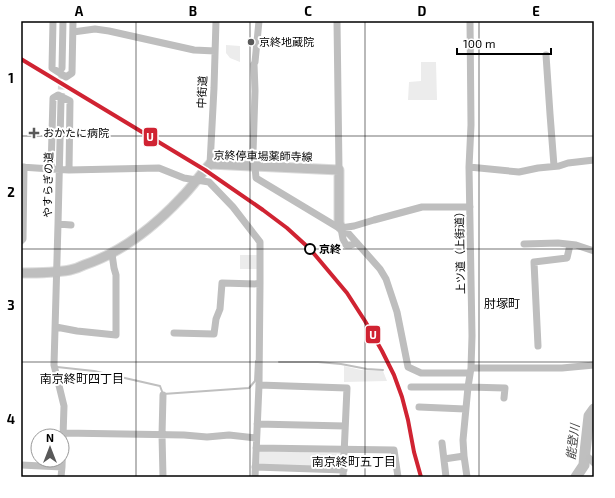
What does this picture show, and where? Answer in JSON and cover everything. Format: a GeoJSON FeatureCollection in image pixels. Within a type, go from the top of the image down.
{"type":"FeatureCollection","features":[{"type":"Feature","properties":{"kind":"main road","name":"京終停車場薬師寺線"},"geometry":{"type":"LineString","coordinates":[[21,273],[43,273],[71,270],[112,254],[132,241],[163,216],[182,198],[210,164],[339,170]]}},
{"type":"Feature","properties":{"kind":"main road"},"geometry":{"type":"LineString","coordinates":[[339,170],[339,223],[341,228]]}},
{"type":"Feature","properties":{"kind":"street"},"geometry":{"type":"LineString","coordinates":[[53,21],[52,68],[66,77],[72,73],[73,21]]}},
{"type":"Feature","properties":{"kind":"street"},"geometry":{"type":"LineString","coordinates":[[62,68],[64,21]]}},
{"type":"Feature","properties":{"kind":"street","name":"中街道"},"geometry":{"type":"LineString","coordinates":[[210,164],[216,21]]}},
{"type":"Feature","properties":{"kind":"street"},"geometry":{"type":"LineString","coordinates":[[258,21],[254,64],[255,91],[253,154],[256,178],[341,228],[349,234],[380,269],[386,279],[397,312],[408,366],[421,373],[562,368],[594,365]]}},
{"type":"Feature","properties":{"kind":"street"},"geometry":{"type":"LineString","coordinates":[[337,21],[339,170]]}},
{"type":"Feature","properties":{"kind":"street","name":"上ツ道（上街道）"},"geometry":{"type":"LineString","coordinates":[[467,477],[464,456],[464,440],[472,336],[470,21]]}},
{"type":"Feature","properties":{"kind":"street"},"geometry":{"type":"LineString","coordinates":[[73,32],[95,29],[194,50],[215,50]]}},
{"type":"Feature","properties":{"kind":"street"},"geometry":{"type":"LineString","coordinates":[[546,55],[554,166]]}},
{"type":"Feature","properties":{"kind":"street"},"geometry":{"type":"LineString","coordinates":[[51,169],[53,98],[58,95],[70,101],[69,170]]}},
{"type":"Feature","properties":{"kind":"street","name":"やすらぎの道"},"geometry":{"type":"LineString","coordinates":[[61,100],[54,365],[64,406],[63,428]]}},
{"type":"Feature","properties":{"kind":"street"},"geometry":{"type":"LineString","coordinates":[[470,167],[519,172],[594,160]]}},
{"type":"Feature","properties":{"kind":"street"},"geometry":{"type":"LineString","coordinates":[[21,241],[23,239],[22,167],[59,170],[159,168],[184,178],[209,182],[233,207],[260,242],[259,385],[255,477]]}},
{"type":"Feature","properties":{"kind":"street"},"geometry":{"type":"LineString","coordinates":[[341,228],[354,226],[422,207],[470,207]]}},
{"type":"Feature","properties":{"kind":"street"},"geometry":{"type":"LineString","coordinates":[[58,224],[71,225]]}},
{"type":"Feature","properties":{"kind":"street"},"geometry":{"type":"LineString","coordinates":[[524,244],[556,243],[576,245],[594,251]]}},
{"type":"Feature","properties":{"kind":"street"},"geometry":{"type":"LineString","coordinates":[[538,346],[531,261],[567,258],[570,245]]}},
{"type":"Feature","properties":{"kind":"street"},"geometry":{"type":"LineString","coordinates":[[56,327],[77,332],[116,335],[116,275],[112,254]]}},
{"type":"Feature","properties":{"kind":"street"},"geometry":{"type":"LineString","coordinates":[[174,333],[214,334],[216,319],[220,309],[222,283],[260,284]]}},
{"type":"Feature","properties":{"kind":"street"},"geometry":{"type":"LineString","coordinates":[[255,467],[343,474],[345,449],[347,388],[259,385]]}},
{"type":"Feature","properties":{"kind":"street"},"geometry":{"type":"LineString","coordinates":[[411,387],[505,388],[504,398]]}},
{"type":"Feature","properties":{"kind":"street"},"geometry":{"type":"LineString","coordinates":[[163,395],[163,477]]}},
{"type":"Feature","properties":{"kind":"street"},"geometry":{"type":"LineString","coordinates":[[419,407],[466,409]]}},
{"type":"Feature","properties":{"kind":"street"},"geometry":{"type":"LineString","coordinates":[[257,424],[345,426]]}},
{"type":"Feature","properties":{"kind":"street"},"geometry":{"type":"LineString","coordinates":[[70,433],[184,435],[207,437],[229,435],[256,438]]}},
{"type":"Feature","properties":{"kind":"street"},"geometry":{"type":"LineString","coordinates":[[442,444],[446,477]]}},
{"type":"Feature","properties":{"kind":"street"},"geometry":{"type":"LineString","coordinates":[[256,448],[394,450],[398,477]]}},
{"type":"Feature","properties":{"kind":"street"},"geometry":{"type":"LineString","coordinates":[[444,459],[464,456]]}},
{"type":"Feature","properties":{"kind":"shaded area"},"geometry":{"type":"Polygon","coordinates":[[[226,45],[240,46],[240,62],[230,58],[226,53],[226,45]]]}},
{"type":"Feature","properties":{"kind":"shaded area"},"geometry":{"type":"Polygon","coordinates":[[[421,62],[436,62],[437,100],[408,100],[409,82],[421,81],[421,62]]]}},
{"type":"Feature","properties":{"kind":"shaded area"},"geometry":{"type":"Polygon","coordinates":[[[240,255],[259,255],[259,269],[240,269],[240,255]]]}},
{"type":"Feature","properties":{"kind":"shaded area"},"geometry":{"type":"Polygon","coordinates":[[[344,366],[361,370],[383,371],[387,381],[344,382],[344,366]]]}},
{"type":"Feature","properties":{"kind":"shaded area"},"geometry":{"type":"Polygon","coordinates":[[[260,451],[341,453],[341,468],[259,465],[260,451]]]}},
{"type":"Feature","properties":{"kind":"waterway"},"geometry":{"type":"LineString","coordinates":[[57,367],[94,371],[160,386],[163,394],[249,388],[255,381],[256,361]]}},
{"type":"Feature","properties":{"kind":"waterway"},"geometry":{"type":"LineString","coordinates":[[279,362],[318,362],[383,370]]}},
{"type":"Feature","properties":{"kind":"waterway","name":"能登川"},"geometry":{"type":"LineString","coordinates":[[576,477],[584,465],[589,416],[594,409]]}},
{"type":"Feature","properties":{"kind":"tunnel"},"geometry":{"type":"LineString","coordinates":[[61,100],[62,70]]}},
{"type":"Feature","properties":{"kind":"transit line","name":"U"},"geometry":{"type":"LineString","coordinates":[[21,59],[205,170],[287,228],[310,249],[347,293],[365,321],[394,375],[402,397],[421,477]]}},
{"type":"Feature","properties":{"kind":"place","name":"京終地蔵院"},"geometry":{"type":"Point","coordinates":[251,42]}},
{"type":"Feature","properties":{"kind":"place","name":"おかたに病院"},"geometry":{"type":"Point","coordinates":[34,133]}},
{"type":"Feature","properties":{"kind":"place","name":"京終"},"geometry":{"type":"Point","coordinates":[310,249]}},
{"type":"Feature","properties":{"kind":"district","name":"肘塚町"},"geometry":{"type":"Point","coordinates":[502,304]}},
{"type":"Feature","properties":{"kind":"district","name":"南京終町四丁目"},"geometry":{"type":"Point","coordinates":[82,379]}},
{"type":"Feature","properties":{"kind":"district","name":"南京終町五丁目"},"geometry":{"type":"Point","coordinates":[354,462]}}]}
